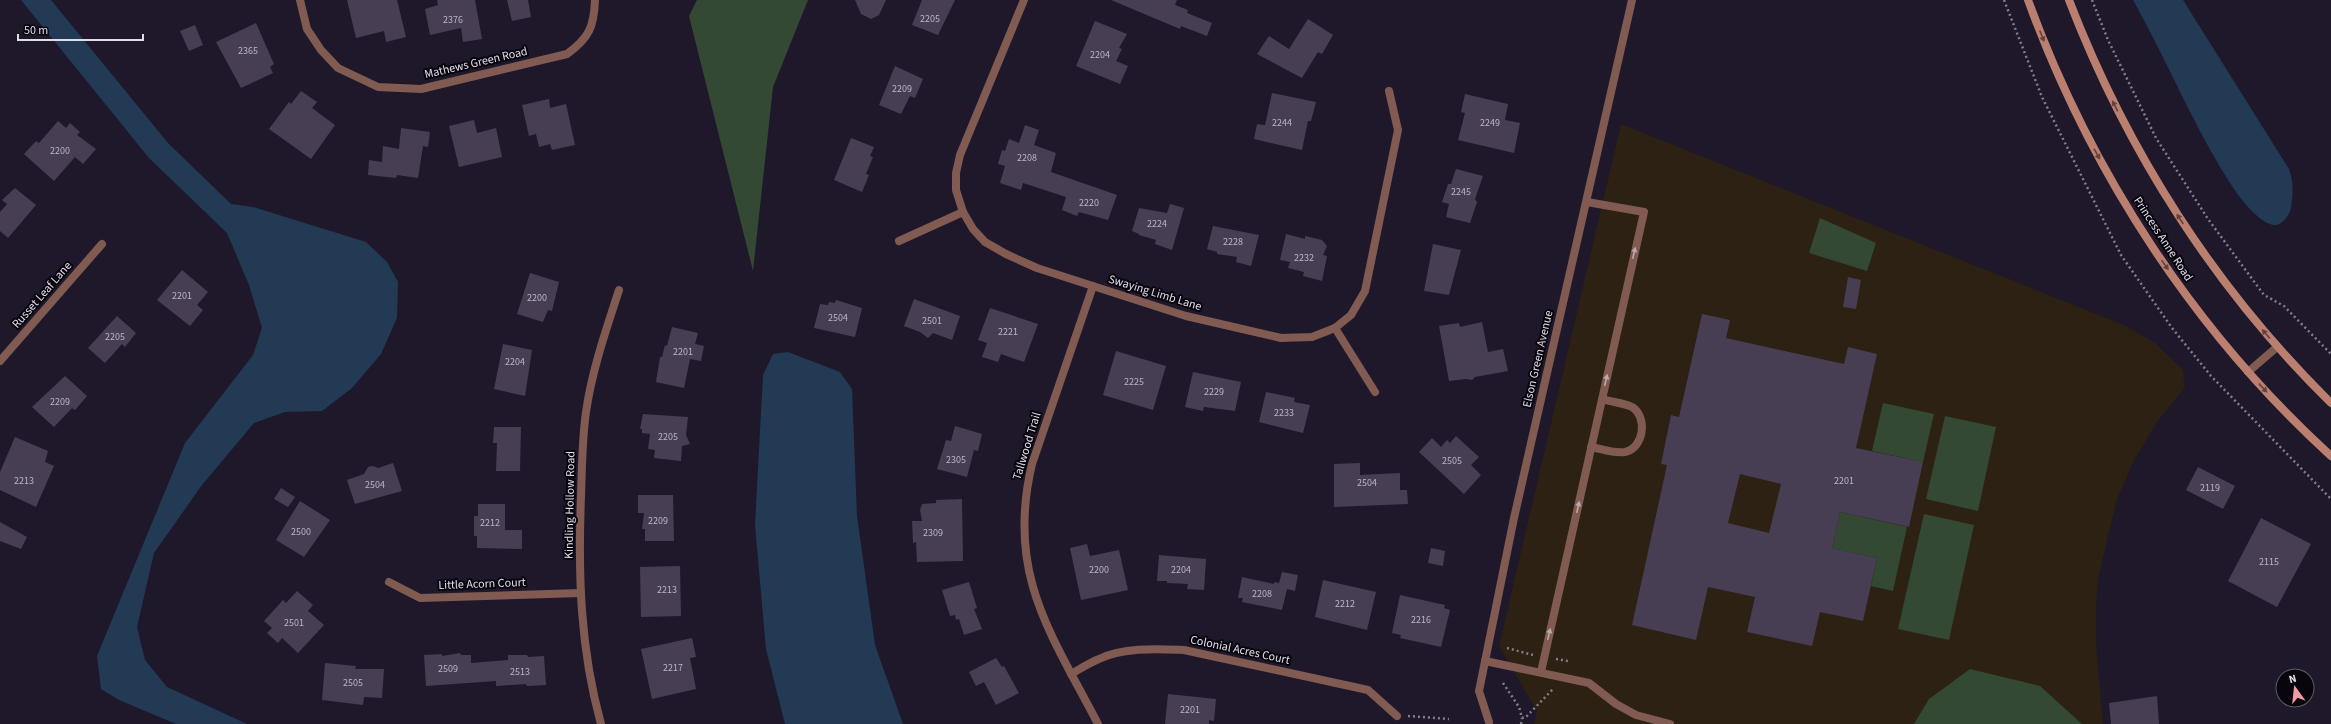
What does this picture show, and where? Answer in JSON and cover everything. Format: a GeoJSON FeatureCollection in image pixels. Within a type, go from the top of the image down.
{"type":"FeatureCollection","features":[{"type":"Feature","properties":{"kind":"main road","name":"Princess Anne Road"},"geometry":{"type":"LineString","coordinates":[[2028,0],[2058,74],[2084,129],[2113,183],[2144,233],[2179,285],[2248,372],[2331,456]]}},
{"type":"Feature","properties":{"kind":"main road","name":"Princess Anne Road"},"geometry":{"type":"LineString","coordinates":[[2069,0],[2108,92],[2154,178],[2204,255],[2240,303],[2277,347],[2331,403]]}},
{"type":"Feature","properties":{"kind":"street","name":"Mathews Green Road"},"geometry":{"type":"LineString","coordinates":[[300,0],[307,28],[321,50],[338,68],[378,87],[422,89],[567,54],[581,44],[592,27],[595,0]]}},
{"type":"Feature","properties":{"kind":"street","name":"Swaying Limb Lane"},"geometry":{"type":"LineString","coordinates":[[1024,0],[960,155],[956,172],[956,190],[963,212],[973,229],[985,242],[1006,254],[1037,268],[1186,316],[1281,338],[1312,337],[1335,328],[1351,315],[1365,291],[1398,130],[1389,91]]}},
{"type":"Feature","properties":{"kind":"street","name":"Elson Green Avenue"},"geometry":{"type":"LineString","coordinates":[[1489,722],[1479,691],[1516,511],[1632,0]]}},
{"type":"Feature","properties":{"kind":"street"},"geometry":{"type":"LineString","coordinates":[[1541,672],[1644,212],[1587,202]]}},
{"type":"Feature","properties":{"kind":"street"},"geometry":{"type":"LineString","coordinates":[[899,241],[963,212]]}},
{"type":"Feature","properties":{"kind":"street","name":"Russet Leaf Lane"},"geometry":{"type":"LineString","coordinates":[[0,361],[102,244]]}},
{"type":"Feature","properties":{"kind":"street","name":"Tallwood Trail"},"geometry":{"type":"LineString","coordinates":[[1092,286],[1032,464],[1024,511],[1027,564],[1033,594],[1046,627],[1098,724]]}},
{"type":"Feature","properties":{"kind":"street","name":"Kindling Hollow Road"},"geometry":{"type":"LineString","coordinates":[[601,724],[590,686],[584,647],[581,593],[580,526],[586,412],[595,366],[619,290]]}},
{"type":"Feature","properties":{"kind":"street"},"geometry":{"type":"LineString","coordinates":[[1335,328],[1376,392]]}},
{"type":"Feature","properties":{"kind":"street"},"geometry":{"type":"LineString","coordinates":[[2248,372],[2277,347]]}},
{"type":"Feature","properties":{"kind":"street"},"geometry":{"type":"LineString","coordinates":[[1591,447],[1616,452],[1626,452],[1639,442],[1641,434],[1640,417],[1636,411],[1631,407],[1602,399]]}},
{"type":"Feature","properties":{"kind":"street","name":"Little Acorn Court"},"geometry":{"type":"LineString","coordinates":[[389,582],[420,598],[581,593]]}},
{"type":"Feature","properties":{"kind":"street","name":"Colonial Acres Court"},"geometry":{"type":"LineString","coordinates":[[1072,674],[1100,658],[1128,652],[1156,649],[1184,650],[1368,690],[1397,716]]}},
{"type":"Feature","properties":{"kind":"street"},"geometry":{"type":"LineString","coordinates":[[1485,661],[1589,683],[1616,704],[1636,715],[1670,724]]}},
{"type":"Feature","properties":{"kind":"path"},"geometry":{"type":"LineString","coordinates":[[2004,0],[2042,97],[2121,255],[2172,328],[2211,376],[2331,499]]}},
{"type":"Feature","properties":{"kind":"path"},"geometry":{"type":"LineString","coordinates":[[2092,0],[2108,40],[2156,138],[2208,219],[2264,295],[2284,306],[2331,354]]}},
{"type":"Feature","properties":{"kind":"path"},"geometry":{"type":"LineString","coordinates":[[1503,683],[1520,707],[1522,718],[1521,724]]}},
{"type":"Feature","properties":{"kind":"path"},"geometry":{"type":"LineString","coordinates":[[1522,718],[1526,716],[1555,687]]}},
{"type":"Feature","properties":{"kind":"path"},"geometry":{"type":"LineString","coordinates":[[1397,716],[1449,719]]}},
{"type":"Feature","properties":{"kind":"shaded area"},"geometry":{"type":"Polygon","coordinates":[[[1621,124],[2124,325],[2155,343],[2182,369],[2185,387],[2157,422],[2134,460],[2117,499],[2099,574],[2096,606],[2096,644],[2103,724],[1534,724],[1537,711],[1499,646],[1621,124]]]}},
{"type":"Feature","properties":{"kind":"green space"},"geometry":{"type":"Polygon","coordinates":[[[697,0],[808,0],[773,87],[753,271],[689,16],[697,0]]]}},
{"type":"Feature","properties":{"kind":"green space"},"geometry":{"type":"Polygon","coordinates":[[[1820,218],[1876,243],[1867,271],[1809,253],[1820,218]]]}},
{"type":"Feature","properties":{"kind":"green space"},"geometry":{"type":"Polygon","coordinates":[[[1883,403],[1934,414],[1923,462],[1872,451],[1883,403]]]}},
{"type":"Feature","properties":{"kind":"green space"},"geometry":{"type":"Polygon","coordinates":[[[1945,416],[1996,427],[1978,511],[1926,499],[1945,416]]]}},
{"type":"Feature","properties":{"kind":"green space"},"geometry":{"type":"Polygon","coordinates":[[[1840,512],[1907,527],[1893,591],[1871,586],[1877,558],[1832,548],[1840,512]]]}},
{"type":"Feature","properties":{"kind":"green space"},"geometry":{"type":"Polygon","coordinates":[[[1924,514],[1974,525],[1949,640],[1898,629],[1924,514]]]}},
{"type":"Feature","properties":{"kind":"green space"},"geometry":{"type":"Polygon","coordinates":[[[1970,669],[2040,686],[2082,724],[1914,724],[1929,699],[1970,669]]]}},
{"type":"Feature","properties":{"kind":"water"},"geometry":{"type":"Polygon","coordinates":[[[21,0],[51,0],[168,143],[231,204],[253,207],[366,242],[387,262],[398,282],[397,318],[381,354],[352,388],[322,411],[285,412],[254,423],[202,485],[154,553],[137,627],[145,660],[167,687],[247,724],[176,724],[119,700],[101,689],[97,656],[185,443],[253,355],[262,328],[249,285],[227,233],[149,158],[21,0]]]}},
{"type":"Feature","properties":{"kind":"water"},"geometry":{"type":"Polygon","coordinates":[[[2133,0],[2183,0],[2289,169],[2293,188],[2291,207],[2288,215],[2281,223],[2274,225],[2261,219],[2248,207],[2234,189],[2194,120],[2133,0]]]}},
{"type":"Feature","properties":{"kind":"water"},"geometry":{"type":"Polygon","coordinates":[[[788,352],[840,372],[852,389],[857,516],[875,645],[903,724],[785,724],[766,649],[755,525],[763,375],[773,354],[788,352]]]}},
{"type":"Feature","properties":{"kind":"building"},"geometry":{"type":"Polygon","coordinates":[[[347,0],[397,0],[406,37],[386,42],[384,31],[356,38],[347,0]]]}},
{"type":"Feature","properties":{"kind":"building"},"geometry":{"type":"Polygon","coordinates":[[[437,0],[475,0],[482,39],[463,42],[461,28],[430,35],[425,9],[438,5],[437,0]]]}},
{"type":"Feature","properties":{"kind":"building"},"geometry":{"type":"Polygon","coordinates":[[[507,0],[528,0],[531,17],[512,21],[507,0]]]}},
{"type":"Feature","properties":{"kind":"building"},"geometry":{"type":"Polygon","coordinates":[[[855,0],[886,0],[879,15],[871,19],[861,14],[855,0]]]}},
{"type":"Feature","properties":{"kind":"building"},"geometry":{"type":"Polygon","coordinates":[[[922,0],[955,0],[938,35],[912,25],[922,0]]]}},
{"type":"Feature","properties":{"kind":"building"},"geometry":{"type":"Polygon","coordinates":[[[1111,0],[1177,0],[1175,5],[1188,10],[1187,13],[1212,23],[1207,36],[1181,26],[1180,29],[1111,0]]]}},
{"type":"Feature","properties":{"kind":"building"},"geometry":{"type":"Polygon","coordinates":[[[1308,19],[1333,35],[1322,54],[1318,52],[1302,78],[1257,54],[1269,36],[1289,49],[1308,19]]]}},
{"type":"Feature","properties":{"kind":"building"},"geometry":{"type":"Polygon","coordinates":[[[1095,21],[1127,34],[1119,48],[1122,49],[1116,61],[1128,66],[1120,84],[1076,66],[1095,21]]]}},
{"type":"Feature","properties":{"kind":"building"},"geometry":{"type":"Polygon","coordinates":[[[256,23],[274,64],[270,67],[273,73],[241,88],[216,42],[256,23]]]}},
{"type":"Feature","properties":{"kind":"building"},"geometry":{"type":"Polygon","coordinates":[[[195,25],[203,45],[189,51],[180,31],[195,25]]]}},
{"type":"Feature","properties":{"kind":"building"},"geometry":{"type":"Polygon","coordinates":[[[895,66],[923,79],[915,98],[910,96],[901,114],[879,105],[895,66]]]}},
{"type":"Feature","properties":{"kind":"building"},"geometry":{"type":"Polygon","coordinates":[[[301,91],[317,102],[312,108],[335,125],[311,159],[269,129],[289,102],[291,104],[301,91]]]}},
{"type":"Feature","properties":{"kind":"building"},"geometry":{"type":"Polygon","coordinates":[[[1272,93],[1316,102],[1311,121],[1308,121],[1302,150],[1254,139],[1257,124],[1265,125],[1272,93]]]}},
{"type":"Feature","properties":{"kind":"building"},"geometry":{"type":"Polygon","coordinates":[[[1465,94],[1508,104],[1505,120],[1520,123],[1514,153],[1458,140],[1465,113],[1461,112],[1465,94]]]}},
{"type":"Feature","properties":{"kind":"building"},"geometry":{"type":"Polygon","coordinates":[[[549,99],[550,108],[566,104],[575,145],[552,150],[550,144],[539,147],[536,134],[529,136],[522,105],[549,99]]]}},
{"type":"Feature","properties":{"kind":"building"},"geometry":{"type":"Polygon","coordinates":[[[474,120],[477,133],[496,128],[502,157],[459,167],[449,126],[474,120]]]}},
{"type":"Feature","properties":{"kind":"building"},"geometry":{"type":"Polygon","coordinates":[[[58,121],[66,128],[70,123],[80,132],[77,135],[96,149],[83,164],[75,157],[54,181],[24,154],[36,141],[39,143],[58,121]]]}},
{"type":"Feature","properties":{"kind":"building"},"geometry":{"type":"Polygon","coordinates":[[[1025,125],[1039,130],[1034,145],[1056,153],[1051,172],[1117,195],[1108,220],[1079,212],[1077,216],[1062,210],[1066,197],[1023,183],[1021,190],[1000,183],[1005,166],[998,164],[1002,150],[1005,151],[1009,139],[1019,143],[1025,125]]]}},
{"type":"Feature","properties":{"kind":"building"},"geometry":{"type":"Polygon","coordinates":[[[401,128],[430,132],[428,147],[423,146],[418,178],[397,175],[396,178],[368,175],[369,160],[382,162],[383,146],[399,149],[401,128]]]}},
{"type":"Feature","properties":{"kind":"building"},"geometry":{"type":"Polygon","coordinates":[[[851,138],[874,147],[870,156],[873,157],[866,174],[869,175],[862,192],[834,180],[851,138]]]}},
{"type":"Feature","properties":{"kind":"building"},"geometry":{"type":"Polygon","coordinates":[[[1456,169],[1483,176],[1475,199],[1477,202],[1470,223],[1446,217],[1449,204],[1442,202],[1448,184],[1451,184],[1456,169]]]}},
{"type":"Feature","properties":{"kind":"building"},"geometry":{"type":"Polygon","coordinates":[[[15,188],[36,205],[8,238],[0,231],[0,212],[7,204],[2,200],[15,188]]]}},
{"type":"Feature","properties":{"kind":"building"},"geometry":{"type":"Polygon","coordinates":[[[1170,204],[1184,208],[1172,250],[1155,244],[1156,240],[1139,235],[1132,231],[1139,208],[1167,213],[1170,204]]]}},
{"type":"Feature","properties":{"kind":"building"},"geometry":{"type":"Polygon","coordinates":[[[1213,226],[1259,235],[1251,266],[1236,262],[1237,257],[1217,254],[1217,252],[1207,249],[1213,226]]]}},
{"type":"Feature","properties":{"kind":"building"},"geometry":{"type":"Polygon","coordinates":[[[1286,234],[1305,239],[1305,236],[1322,240],[1327,246],[1323,255],[1327,256],[1322,281],[1303,276],[1304,272],[1288,268],[1290,262],[1280,260],[1286,234]]]}},
{"type":"Feature","properties":{"kind":"building"},"geometry":{"type":"Polygon","coordinates":[[[1433,244],[1461,250],[1449,295],[1424,291],[1433,244]]]}},
{"type":"Feature","properties":{"kind":"building"},"geometry":{"type":"Polygon","coordinates":[[[182,270],[208,292],[197,305],[203,310],[190,326],[157,300],[182,270]]]}},
{"type":"Feature","properties":{"kind":"building"},"geometry":{"type":"Polygon","coordinates":[[[530,273],[559,282],[552,311],[548,310],[543,322],[517,314],[530,273]]]}},
{"type":"Feature","properties":{"kind":"building"},"geometry":{"type":"Polygon","coordinates":[[[1848,277],[1861,280],[1856,309],[1843,307],[1848,277]]]}},
{"type":"Feature","properties":{"kind":"building"},"geometry":{"type":"Polygon","coordinates":[[[914,299],[960,316],[952,340],[933,333],[928,338],[920,332],[904,326],[914,299]]]}},
{"type":"Feature","properties":{"kind":"building"},"geometry":{"type":"Polygon","coordinates":[[[836,300],[862,308],[855,337],[814,328],[820,304],[828,305],[829,302],[835,303],[836,300]]]}},
{"type":"Feature","properties":{"kind":"building"},"geometry":{"type":"Polygon","coordinates":[[[990,308],[1038,324],[1024,362],[1001,354],[998,362],[982,357],[987,343],[978,340],[990,308]]]}},
{"type":"Feature","properties":{"kind":"building"},"geometry":{"type":"Polygon","coordinates":[[[1702,314],[1730,320],[1726,338],[1844,364],[1848,347],[1877,354],[1856,448],[1923,462],[1909,527],[1840,512],[1832,548],[1877,558],[1863,621],[1820,612],[1812,646],[1747,632],[1755,597],[1708,587],[1696,640],[1632,625],[1667,465],[1661,464],[1671,415],[1679,417],[1702,314]],[[1740,474],[1728,523],[1769,533],[1781,484],[1740,474]]]}},
{"type":"Feature","properties":{"kind":"building"},"geometry":{"type":"Polygon","coordinates":[[[117,316],[136,333],[125,347],[122,344],[105,363],[88,348],[117,316]]]}},
{"type":"Feature","properties":{"kind":"building"},"geometry":{"type":"Polygon","coordinates":[[[1482,322],[1488,352],[1503,349],[1508,371],[1475,377],[1472,380],[1466,379],[1449,381],[1439,326],[1459,323],[1460,327],[1482,322]]]}},
{"type":"Feature","properties":{"kind":"building"},"geometry":{"type":"Polygon","coordinates":[[[672,327],[698,333],[695,344],[704,346],[701,361],[690,359],[684,388],[656,382],[660,357],[662,357],[665,345],[667,346],[672,327]]]}},
{"type":"Feature","properties":{"kind":"building"},"geometry":{"type":"Polygon","coordinates":[[[503,344],[532,350],[525,396],[494,389],[503,344]]]}},
{"type":"Feature","properties":{"kind":"building"},"geometry":{"type":"Polygon","coordinates":[[[1116,351],[1166,366],[1153,410],[1103,395],[1116,351]]]}},
{"type":"Feature","properties":{"kind":"building"},"geometry":{"type":"Polygon","coordinates":[[[1193,372],[1241,382],[1235,411],[1204,407],[1203,411],[1185,407],[1193,372]]]}},
{"type":"Feature","properties":{"kind":"building"},"geometry":{"type":"Polygon","coordinates":[[[65,376],[87,396],[75,410],[72,408],[54,427],[32,407],[65,376]]]}},
{"type":"Feature","properties":{"kind":"building"},"geometry":{"type":"Polygon","coordinates":[[[1266,392],[1295,398],[1294,402],[1310,405],[1303,433],[1259,422],[1266,392]]]}},
{"type":"Feature","properties":{"kind":"building"},"geometry":{"type":"Polygon","coordinates":[[[643,414],[688,417],[686,435],[690,444],[682,446],[681,461],[654,458],[655,450],[648,449],[650,434],[642,433],[642,429],[640,429],[643,414]]]}},
{"type":"Feature","properties":{"kind":"building"},"geometry":{"type":"Polygon","coordinates":[[[955,426],[982,434],[978,451],[974,450],[967,477],[937,469],[946,440],[951,441],[955,426]]]}},
{"type":"Feature","properties":{"kind":"building"},"geometry":{"type":"Polygon","coordinates":[[[494,427],[521,427],[520,471],[496,471],[497,443],[493,443],[494,427]]]}},
{"type":"Feature","properties":{"kind":"building"},"geometry":{"type":"Polygon","coordinates":[[[1456,436],[1479,457],[1471,465],[1481,475],[1464,494],[1419,452],[1432,438],[1441,447],[1447,440],[1450,443],[1456,436]]]}},
{"type":"Feature","properties":{"kind":"building"},"geometry":{"type":"Polygon","coordinates":[[[15,437],[48,451],[45,462],[54,466],[36,507],[0,490],[0,472],[15,437]]]}},
{"type":"Feature","properties":{"kind":"building"},"geometry":{"type":"Polygon","coordinates":[[[393,463],[402,491],[355,504],[347,480],[364,474],[368,467],[373,466],[378,468],[393,463]]]}},
{"type":"Feature","properties":{"kind":"building"},"geometry":{"type":"Polygon","coordinates":[[[1360,463],[1360,475],[1400,473],[1400,490],[1407,490],[1408,504],[1334,507],[1334,464],[1360,463]]]}},
{"type":"Feature","properties":{"kind":"building"},"geometry":{"type":"Polygon","coordinates":[[[2198,467],[2235,486],[2223,509],[2186,490],[2198,467]]]}},
{"type":"Feature","properties":{"kind":"building"},"geometry":{"type":"Polygon","coordinates":[[[281,488],[295,497],[288,507],[274,499],[281,488]]]}},
{"type":"Feature","properties":{"kind":"building"},"geometry":{"type":"Polygon","coordinates":[[[638,495],[673,495],[674,541],[645,541],[645,529],[642,529],[644,513],[638,513],[638,495]]]}},
{"type":"Feature","properties":{"kind":"building"},"geometry":{"type":"Polygon","coordinates":[[[962,499],[963,561],[917,562],[916,542],[913,543],[912,521],[922,521],[920,510],[922,504],[936,503],[936,500],[962,499]]]}},
{"type":"Feature","properties":{"kind":"building"},"geometry":{"type":"Polygon","coordinates":[[[300,501],[330,520],[304,557],[276,540],[300,501]]]}},
{"type":"Feature","properties":{"kind":"building"},"geometry":{"type":"Polygon","coordinates":[[[478,504],[505,504],[505,530],[522,530],[522,549],[477,548],[477,536],[474,536],[474,516],[478,516],[478,504]]]}},
{"type":"Feature","properties":{"kind":"building"},"geometry":{"type":"Polygon","coordinates":[[[2261,518],[2311,544],[2277,607],[2228,581],[2261,518]]]}},
{"type":"Feature","properties":{"kind":"building"},"geometry":{"type":"Polygon","coordinates":[[[0,522],[27,537],[21,549],[0,541],[0,522]]]}},
{"type":"Feature","properties":{"kind":"building"},"geometry":{"type":"Polygon","coordinates":[[[1087,544],[1090,556],[1119,550],[1128,590],[1081,600],[1070,548],[1087,544]]]}},
{"type":"Feature","properties":{"kind":"building"},"geometry":{"type":"Polygon","coordinates":[[[1431,548],[1445,551],[1443,566],[1428,563],[1431,548]]]}},
{"type":"Feature","properties":{"kind":"building"},"geometry":{"type":"Polygon","coordinates":[[[1159,555],[1206,559],[1204,590],[1187,589],[1188,584],[1157,581],[1159,555]]]}},
{"type":"Feature","properties":{"kind":"building"},"geometry":{"type":"Polygon","coordinates":[[[680,566],[681,616],[641,617],[640,567],[680,566]]]}},
{"type":"Feature","properties":{"kind":"building"},"geometry":{"type":"Polygon","coordinates":[[[1282,572],[1298,575],[1295,591],[1287,589],[1282,610],[1242,602],[1243,598],[1238,598],[1242,577],[1274,584],[1274,582],[1279,583],[1282,572]]]}},
{"type":"Feature","properties":{"kind":"building"},"geometry":{"type":"Polygon","coordinates":[[[1323,580],[1376,592],[1367,630],[1315,617],[1323,580]]]}},
{"type":"Feature","properties":{"kind":"building"},"geometry":{"type":"Polygon","coordinates":[[[969,582],[977,608],[974,609],[982,629],[964,635],[959,619],[956,620],[955,615],[950,616],[942,590],[969,582]]]}},
{"type":"Feature","properties":{"kind":"building"},"geometry":{"type":"Polygon","coordinates":[[[297,591],[313,605],[308,611],[324,625],[298,653],[282,638],[278,643],[267,633],[272,628],[264,621],[283,600],[286,603],[297,591]]]}},
{"type":"Feature","properties":{"kind":"building"},"geometry":{"type":"Polygon","coordinates":[[[1400,595],[1445,605],[1444,608],[1450,610],[1441,647],[1400,638],[1401,635],[1392,633],[1400,595]]]}},
{"type":"Feature","properties":{"kind":"building"},"geometry":{"type":"Polygon","coordinates":[[[692,638],[696,657],[690,658],[696,689],[652,699],[641,649],[692,638]]]}},
{"type":"Feature","properties":{"kind":"building"},"geometry":{"type":"Polygon","coordinates":[[[460,653],[461,655],[471,655],[471,663],[508,660],[508,655],[527,655],[528,657],[544,656],[546,685],[527,686],[526,684],[496,686],[496,681],[426,686],[424,655],[442,654],[442,656],[460,653]]]}},
{"type":"Feature","properties":{"kind":"building"},"geometry":{"type":"Polygon","coordinates":[[[996,658],[1002,667],[1004,666],[1019,693],[996,705],[984,682],[976,686],[969,672],[996,658]]]}},
{"type":"Feature","properties":{"kind":"building"},"geometry":{"type":"Polygon","coordinates":[[[325,663],[356,666],[355,669],[384,669],[382,698],[364,697],[363,705],[322,700],[325,663]]]}},
{"type":"Feature","properties":{"kind":"building"},"geometry":{"type":"Polygon","coordinates":[[[1168,694],[1216,699],[1214,721],[1209,720],[1209,724],[1165,724],[1168,694]]]}},
{"type":"Feature","properties":{"kind":"building"},"geometry":{"type":"Polygon","coordinates":[[[2157,696],[2159,724],[2111,724],[2109,703],[2157,696]]]}}]}
